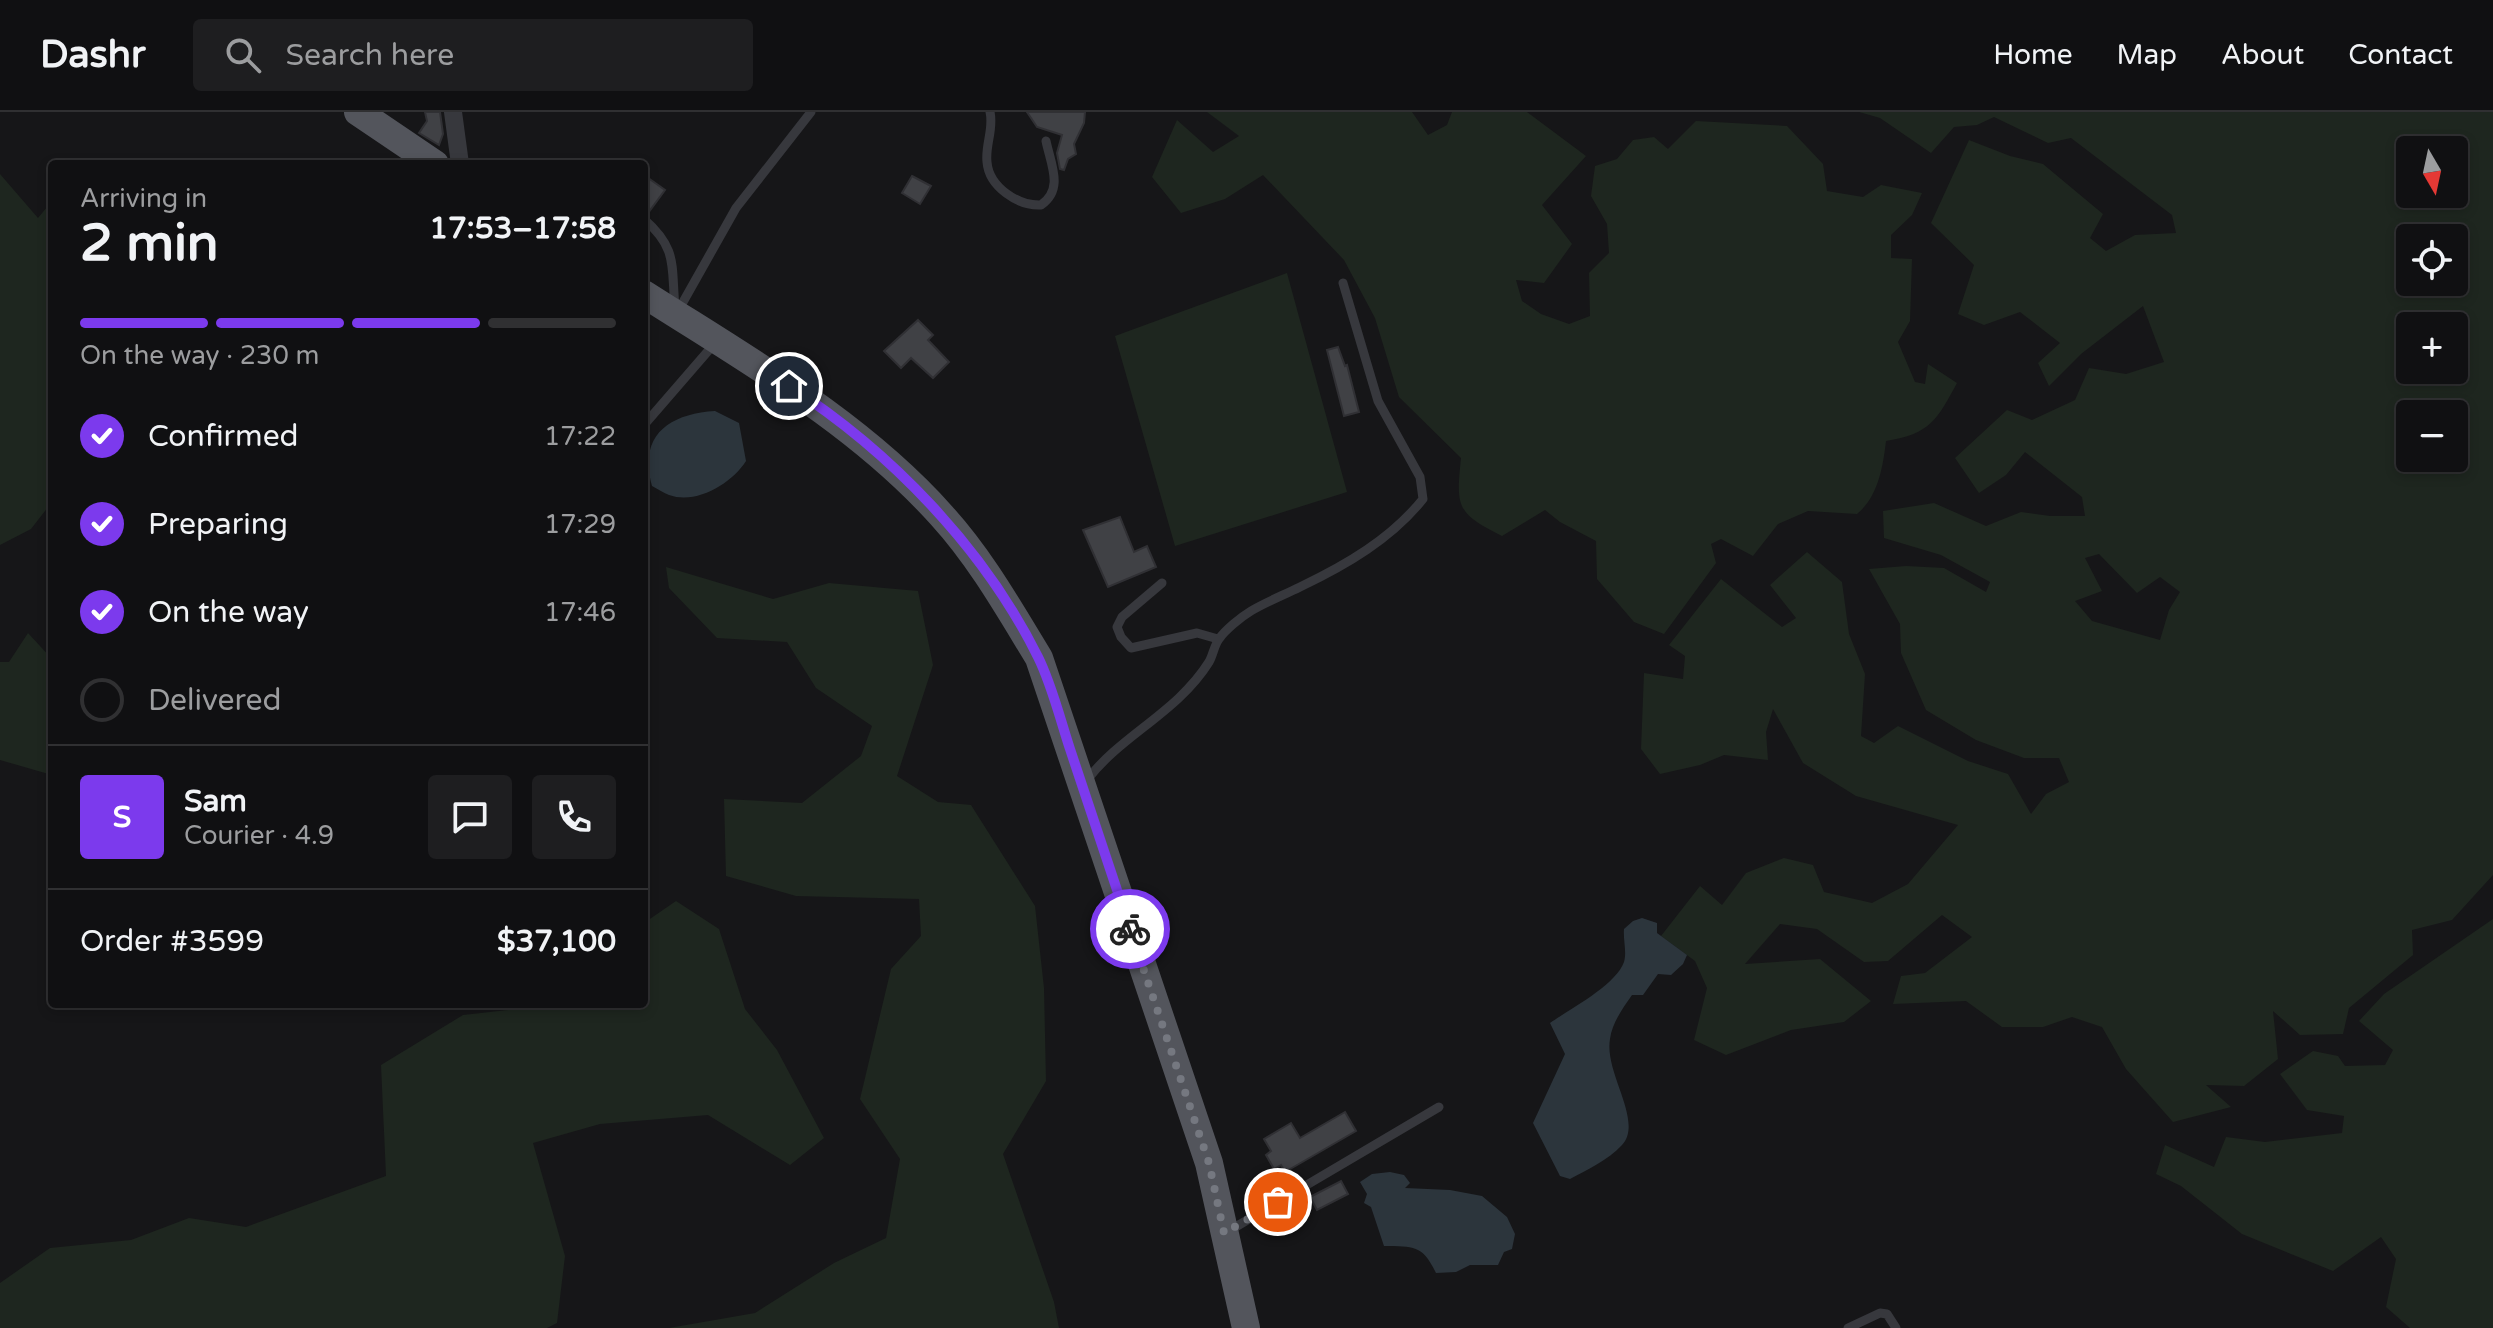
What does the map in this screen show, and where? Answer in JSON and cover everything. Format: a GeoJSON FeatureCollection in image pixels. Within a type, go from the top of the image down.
{"type":"FeatureCollection","features":[{"type":"Feature","properties":{"kind":"main road"},"geometry":{"type":"LineString","coordinates":[[358,112],[429,160]]}},
{"type":"Feature","properties":{"kind":"main road"},"geometry":{"type":"LineString","coordinates":[[648,296],[812,401],[889,462],[943,517],[995,585],[1039,658],[1209,1163],[1246,1328]]}},
{"type":"Feature","properties":{"kind":"street"},"geometry":{"type":"LineString","coordinates":[[453,112],[459,160]]}},
{"type":"Feature","properties":{"kind":"lane"},"geometry":{"type":"LineString","coordinates":[[676,314],[736,208],[811,112]]}},
{"type":"Feature","properties":{"kind":"lane"},"geometry":{"type":"LineString","coordinates":[[990,112],[992,124],[987,164],[994,180],[1007,194],[1026,206],[1041,205],[1054,193],[1056,183],[1046,141]]}},
{"type":"Feature","properties":{"kind":"lane"},"geometry":{"type":"LineString","coordinates":[[648,222],[669,247],[676,314]]}},
{"type":"Feature","properties":{"kind":"lane"},"geometry":{"type":"LineString","coordinates":[[1082,785],[1099,764],[1158,719],[1187,690],[1210,660],[1218,639],[1249,612],[1305,585],[1379,542],[1407,519],[1423,499],[1420,477],[1378,401],[1343,283]]}},
{"type":"Feature","properties":{"kind":"lane"},"geometry":{"type":"LineString","coordinates":[[648,420],[717,341]]}},
{"type":"Feature","properties":{"kind":"lane"},"geometry":{"type":"LineString","coordinates":[[1162,583],[1122,617],[1117,627],[1125,644],[1131,648],[1197,633],[1218,639]]}},
{"type":"Feature","properties":{"kind":"lane"},"geometry":{"type":"LineString","coordinates":[[1224,1233],[1439,1107]]}},
{"type":"Feature","properties":{"kind":"lane"},"geometry":{"type":"LineString","coordinates":[[1848,1328],[1880,1313],[1887,1314],[1896,1328]]}},
{"type":"Feature","properties":{"kind":"shaded area"},"geometry":{"type":"Polygon","coordinates":[[[1207,112],[1412,112],[1428,135],[1447,125],[1452,112],[1527,112],[1586,156],[1542,205],[1572,244],[1544,283],[1516,280],[1522,301],[1541,314],[1569,324],[1590,316],[1589,273],[1609,253],[1607,224],[1591,196],[1595,166],[1617,159],[1633,140],[1654,137],[1668,149],[1696,121],[1787,126],[1823,164],[1827,191],[1863,197],[1881,185],[1922,193],[1912,215],[1891,235],[1891,258],[1912,259],[1910,321],[1898,342],[1915,382],[1925,384],[1928,364],[1957,383],[1944,407],[1923,429],[1886,441],[1875,490],[1857,514],[1808,511],[1778,524],[1753,556],[1721,539],[1711,544],[1716,563],[1664,634],[1634,622],[1597,579],[1596,541],[1560,522],[1545,510],[1502,536],[1467,514],[1460,498],[1461,458],[1399,397],[1375,318],[1344,260],[1263,175],[1225,199],[1181,213],[1152,177],[1177,120],[1213,152],[1239,136],[1207,112]]]}},
{"type":"Feature","properties":{"kind":"shaded area"},"geometry":{"type":"Polygon","coordinates":[[[1859,112],[2493,112],[2493,875],[2452,920],[2412,930],[2413,955],[2349,1008],[2343,1034],[2300,1035],[2273,1011],[2278,1059],[2244,1086],[2206,1085],[2231,1107],[2173,1122],[2126,1069],[2102,1027],[2072,1017],[2043,1027],[2002,1027],[1966,1001],[1893,1004],[1901,976],[1925,973],[1972,937],[1942,915],[1888,961],[1864,962],[1817,929],[1780,924],[1745,964],[1820,959],[1871,1001],[1844,1022],[1791,1030],[1726,1055],[1694,1040],[1707,988],[1695,961],[1661,936],[1700,886],[1722,905],[1746,873],[1784,858],[1813,865],[1824,892],[1872,903],[1908,884],[1958,825],[1856,796],[1803,763],[1773,709],[1766,732],[1768,760],[1724,755],[1700,765],[1660,774],[1641,749],[1644,673],[1683,679],[1685,656],[1669,645],[1721,579],[1782,627],[1796,618],[1770,585],[1807,552],[1842,582],[1849,634],[1865,674],[1861,736],[1874,743],[1898,726],[1968,761],[2008,774],[2031,814],[2046,794],[2069,782],[2059,758],[2024,758],[1976,740],[1926,710],[1901,653],[1900,624],[1869,569],[1906,566],[1944,568],[1986,592],[1990,582],[1941,555],[1884,538],[1883,511],[1934,503],[1986,526],[2021,512],[2085,516],[2082,497],[2025,452],[2006,475],[1979,493],[1955,458],[2007,410],[2032,420],[2075,400],[2089,368],[2126,374],[2164,362],[2143,306],[2081,354],[2049,386],[2038,363],[2060,343],[2020,312],[1984,325],[1958,314],[1974,265],[1931,223],[1969,140],[2010,156],[2043,164],[2103,214],[2090,238],[2106,251],[2135,235],[2176,233],[2172,215],[2071,138],[2048,143],[1994,117],[1977,125],[1954,127],[1931,153],[1880,118],[1859,112]],[[2099,554],[2085,558],[2102,591],[2075,601],[2092,621],[2160,640],[2169,610],[2180,592],[2160,577],[2137,593],[2099,554]]]}},
{"type":"Feature","properties":{"kind":"shaded area"},"geometry":{"type":"Polygon","coordinates":[[[0,174],[38,218],[48,206],[48,507],[31,529],[0,545],[0,174]]]}},
{"type":"Feature","properties":{"kind":"shaded area"},"geometry":{"type":"Polygon","coordinates":[[[1287,273],[1347,492],[1175,546],[1115,336],[1287,273]]]}},
{"type":"Feature","properties":{"kind":"shaded area"},"geometry":{"type":"Polygon","coordinates":[[[715,411],[739,423],[746,461],[740,469],[713,490],[691,497],[669,495],[652,486],[649,454],[653,441],[661,431],[683,417],[715,411]]]}},
{"type":"Feature","properties":{"kind":"shaded area"},"geometry":{"type":"Polygon","coordinates":[[[666,567],[773,599],[829,583],[918,591],[933,665],[897,776],[938,802],[971,805],[1035,906],[1044,988],[1046,1081],[1003,1154],[1054,1302],[1059,1328],[669,1328],[755,1313],[834,1263],[886,1238],[900,1159],[860,1099],[891,969],[921,936],[919,899],[796,896],[726,876],[724,799],[802,803],[861,756],[872,726],[816,688],[787,642],[717,638],[669,588],[666,567]]]}},
{"type":"Feature","properties":{"kind":"shaded area"},"geometry":{"type":"Polygon","coordinates":[[[28,633],[48,655],[48,774],[0,760],[0,662],[9,662],[28,633]]]}},
{"type":"Feature","properties":{"kind":"shaded area"},"geometry":{"type":"Polygon","coordinates":[[[676,901],[719,929],[745,1009],[777,1050],[824,1138],[790,1165],[708,1115],[600,1124],[533,1143],[565,1256],[557,1323],[547,1328],[0,1328],[0,1283],[50,1248],[131,1240],[189,1218],[246,1227],[386,1176],[381,1065],[463,1015],[526,1008],[648,1008],[648,920],[676,901]]]}},
{"type":"Feature","properties":{"kind":"shaded area"},"geometry":{"type":"Polygon","coordinates":[[[1642,918],[1657,923],[1657,933],[1687,955],[1683,964],[1671,975],[1658,974],[1643,995],[1632,995],[1618,1016],[1611,1033],[1610,1052],[1629,1123],[1628,1135],[1610,1155],[1570,1179],[1560,1176],[1533,1123],[1565,1054],[1550,1023],[1612,979],[1624,962],[1624,929],[1642,918]]]}},
{"type":"Feature","properties":{"kind":"shaded area"},"geometry":{"type":"Polygon","coordinates":[[[2493,919],[2493,1328],[2410,1328],[2386,1307],[2396,1259],[2381,1237],[2333,1271],[2242,1234],[2181,1186],[2156,1174],[2165,1145],[2214,1167],[2226,1137],[2265,1142],[2342,1133],[2344,1116],[2307,1110],[2280,1074],[2313,1051],[2338,1056],[2345,1066],[2385,1065],[2393,1050],[2359,1021],[2384,994],[2493,919]]]}},
{"type":"Feature","properties":{"kind":"shaded area"},"geometry":{"type":"Polygon","coordinates":[[[1390,1172],[1404,1175],[1410,1183],[1405,1188],[1450,1190],[1482,1196],[1507,1217],[1515,1234],[1512,1249],[1504,1252],[1498,1265],[1470,1265],[1456,1272],[1436,1273],[1426,1257],[1416,1249],[1384,1246],[1371,1207],[1364,1203],[1367,1194],[1360,1182],[1372,1174],[1390,1172]]]}},
{"type":"Feature","properties":{"kind":"building"},"geometry":{"type":"Polygon","coordinates":[[[425,112],[440,112],[443,134],[439,145],[419,133],[427,121],[425,112]]]}},
{"type":"Feature","properties":{"kind":"building"},"geometry":{"type":"Polygon","coordinates":[[[1027,112],[1085,112],[1084,123],[1074,144],[1076,154],[1068,159],[1064,170],[1060,169],[1057,153],[1062,135],[1037,127],[1027,112]]]}},
{"type":"Feature","properties":{"kind":"building"},"geometry":{"type":"Polygon","coordinates":[[[912,176],[931,186],[920,204],[902,193],[912,176]]]}},
{"type":"Feature","properties":{"kind":"building"},"geometry":{"type":"Polygon","coordinates":[[[648,178],[665,190],[648,213],[648,178]]]}},
{"type":"Feature","properties":{"kind":"building"},"geometry":{"type":"Polygon","coordinates":[[[918,320],[933,335],[928,340],[949,362],[933,378],[911,358],[901,368],[884,351],[918,320]]]}},
{"type":"Feature","properties":{"kind":"building"},"geometry":{"type":"Polygon","coordinates":[[[1338,347],[1347,365],[1359,412],[1344,416],[1327,350],[1338,347]]]}},
{"type":"Feature","properties":{"kind":"building"},"geometry":{"type":"Polygon","coordinates":[[[1120,517],[1134,552],[1147,546],[1156,567],[1108,587],[1083,530],[1120,517]]]}},
{"type":"Feature","properties":{"kind":"building"},"geometry":{"type":"Polygon","coordinates":[[[1345,1112],[1356,1131],[1285,1172],[1281,1165],[1274,1169],[1266,1155],[1271,1151],[1264,1139],[1291,1123],[1300,1138],[1345,1112]]]}},
{"type":"Feature","properties":{"kind":"building"},"geometry":{"type":"Polygon","coordinates":[[[1341,1181],[1348,1194],[1317,1210],[1310,1197],[1341,1181]]]}},
{"type":"Feature","properties":{"kind":"way so far"},"geometry":{"type":"LineString","coordinates":[[1130,929],[1209,1163],[1224,1233],[1278,1202]]}},
{"type":"Feature","properties":{"kind":"route"},"geometry":{"type":"LineString","coordinates":[[789,386],[889,462],[943,517],[995,585],[1039,658],[1130,929]]}}]}
